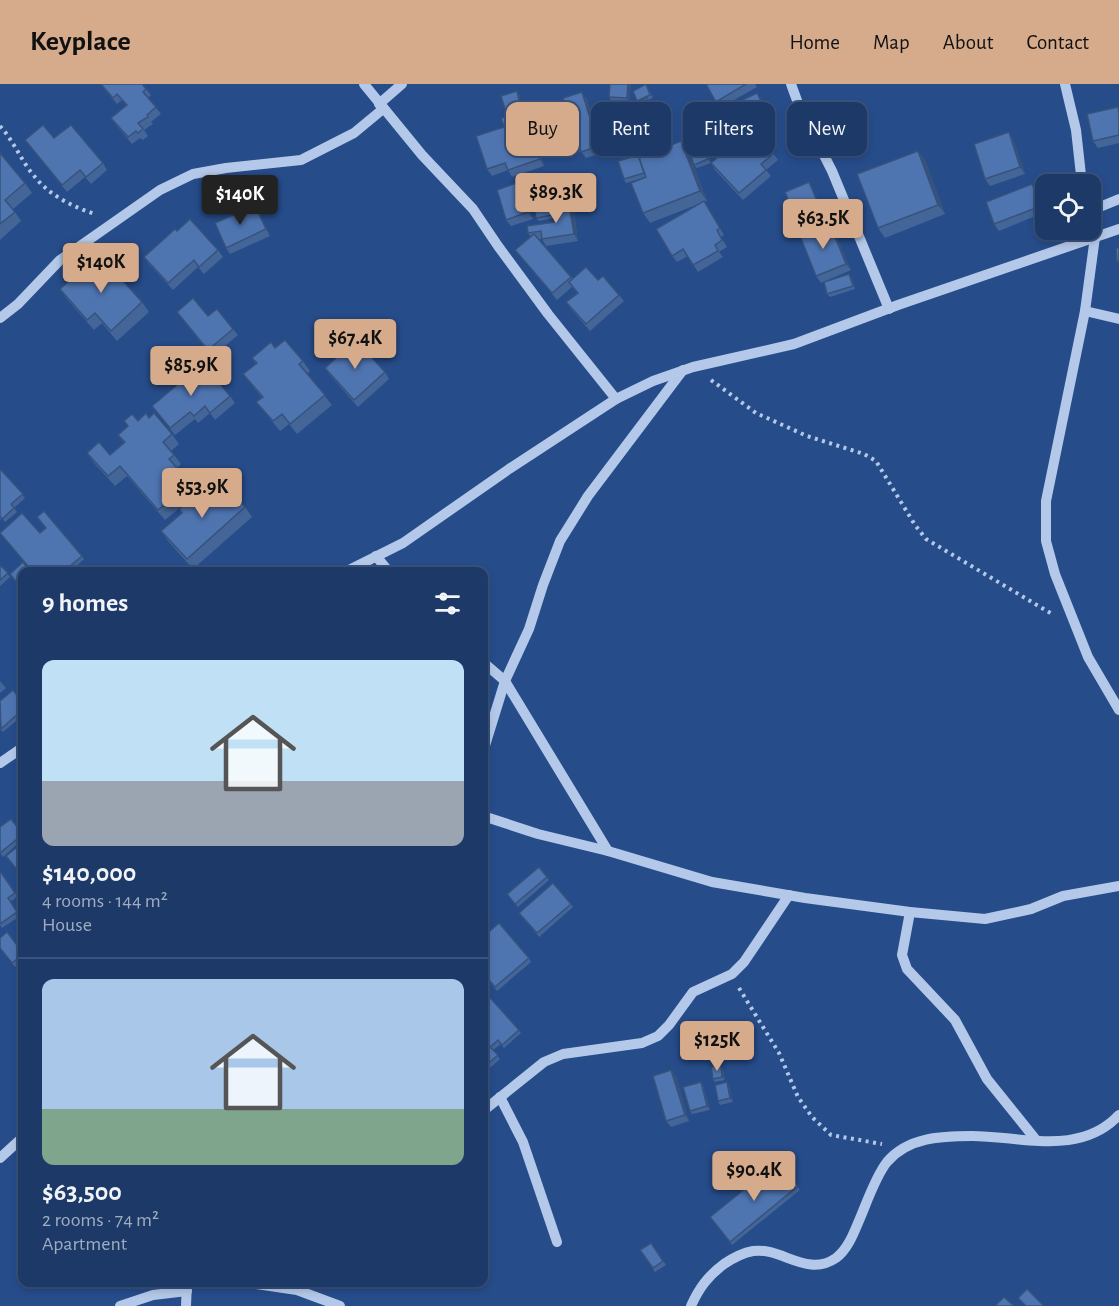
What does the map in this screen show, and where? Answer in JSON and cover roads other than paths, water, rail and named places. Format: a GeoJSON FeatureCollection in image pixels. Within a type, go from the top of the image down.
{"type":"FeatureCollection","features":[{"type":"Feature","properties":{"kind":"street"},"geometry":{"type":"LineString","coordinates":[[364,84],[422,154],[473,209],[548,314],[616,399]]}},
{"type":"Feature","properties":{"kind":"street"},"geometry":{"type":"LineString","coordinates":[[0,318],[18,304],[60,260],[160,190],[193,174],[301,160],[354,133],[402,84]]}},
{"type":"Feature","properties":{"kind":"street"},"geometry":{"type":"LineString","coordinates":[[791,84],[799,106],[832,171],[889,309]]}},
{"type":"Feature","properties":{"kind":"street"},"geometry":{"type":"LineString","coordinates":[[1065,84],[1076,130],[1081,174]]}},
{"type":"Feature","properties":{"kind":"street"},"geometry":{"type":"LineString","coordinates":[[1101,206],[1119,199]]}},
{"type":"Feature","properties":{"kind":"street"},"geometry":{"type":"LineString","coordinates":[[1101,233],[1119,229]]}},
{"type":"Feature","properties":{"kind":"street"},"geometry":{"type":"LineString","coordinates":[[355,567],[403,543],[509,469],[616,399],[653,381],[688,369],[795,344],[1077,240]]}},
{"type":"Feature","properties":{"kind":"street"},"geometry":{"type":"LineString","coordinates":[[1091,240],[1085,311],[1046,501],[1046,541],[1055,574],[1088,657],[1119,710]]}},
{"type":"Feature","properties":{"kind":"street"},"geometry":{"type":"LineString","coordinates":[[1085,311],[1119,319]]}},
{"type":"Feature","properties":{"kind":"street"},"geometry":{"type":"LineString","coordinates":[[488,736],[505,681],[529,629],[560,541],[588,496],[688,369]]}},
{"type":"Feature","properties":{"kind":"street"},"geometry":{"type":"LineString","coordinates":[[376,556],[385,567]]}},
{"type":"Feature","properties":{"kind":"street"},"geometry":{"type":"LineString","coordinates":[[488,666],[505,681],[609,851]]}},
{"type":"Feature","properties":{"kind":"street"},"geometry":{"type":"LineString","coordinates":[[0,764],[18,751]]}},
{"type":"Feature","properties":{"kind":"street"},"geometry":{"type":"LineString","coordinates":[[488,818],[538,834],[609,851],[711,882],[910,912],[985,919],[1031,909],[1063,896],[1119,886]]}},
{"type":"Feature","properties":{"kind":"street"},"geometry":{"type":"LineString","coordinates":[[488,1107],[544,1062],[563,1054],[642,1044],[658,1036],[669,1026],[693,992],[732,974],[744,962],[789,895]]}},
{"type":"Feature","properties":{"kind":"street"},"geometry":{"type":"LineString","coordinates":[[910,912],[902,956],[907,969],[955,1020],[987,1079],[1036,1140]]}},
{"type":"Feature","properties":{"kind":"street"},"geometry":{"type":"LineString","coordinates":[[500,1097],[523,1142],[557,1242]]}},
{"type":"Feature","properties":{"kind":"street"},"geometry":{"type":"LineString","coordinates":[[691,1306],[699,1287],[717,1269],[735,1257],[754,1251],[769,1252],[813,1266],[824,1264],[836,1257],[853,1235],[887,1162],[908,1145],[927,1139],[972,1136],[1059,1142],[1085,1138],[1113,1122],[1119,1115]]}},
{"type":"Feature","properties":{"kind":"street"},"geometry":{"type":"LineString","coordinates":[[0,1158],[18,1142]]}},
{"type":"Feature","properties":{"kind":"street"},"geometry":{"type":"LineString","coordinates":[[120,1306],[187,1287],[186,1306]]}},
{"type":"Feature","properties":{"kind":"street"},"geometry":{"type":"LineString","coordinates":[[303,1287],[340,1306]]}}]}
